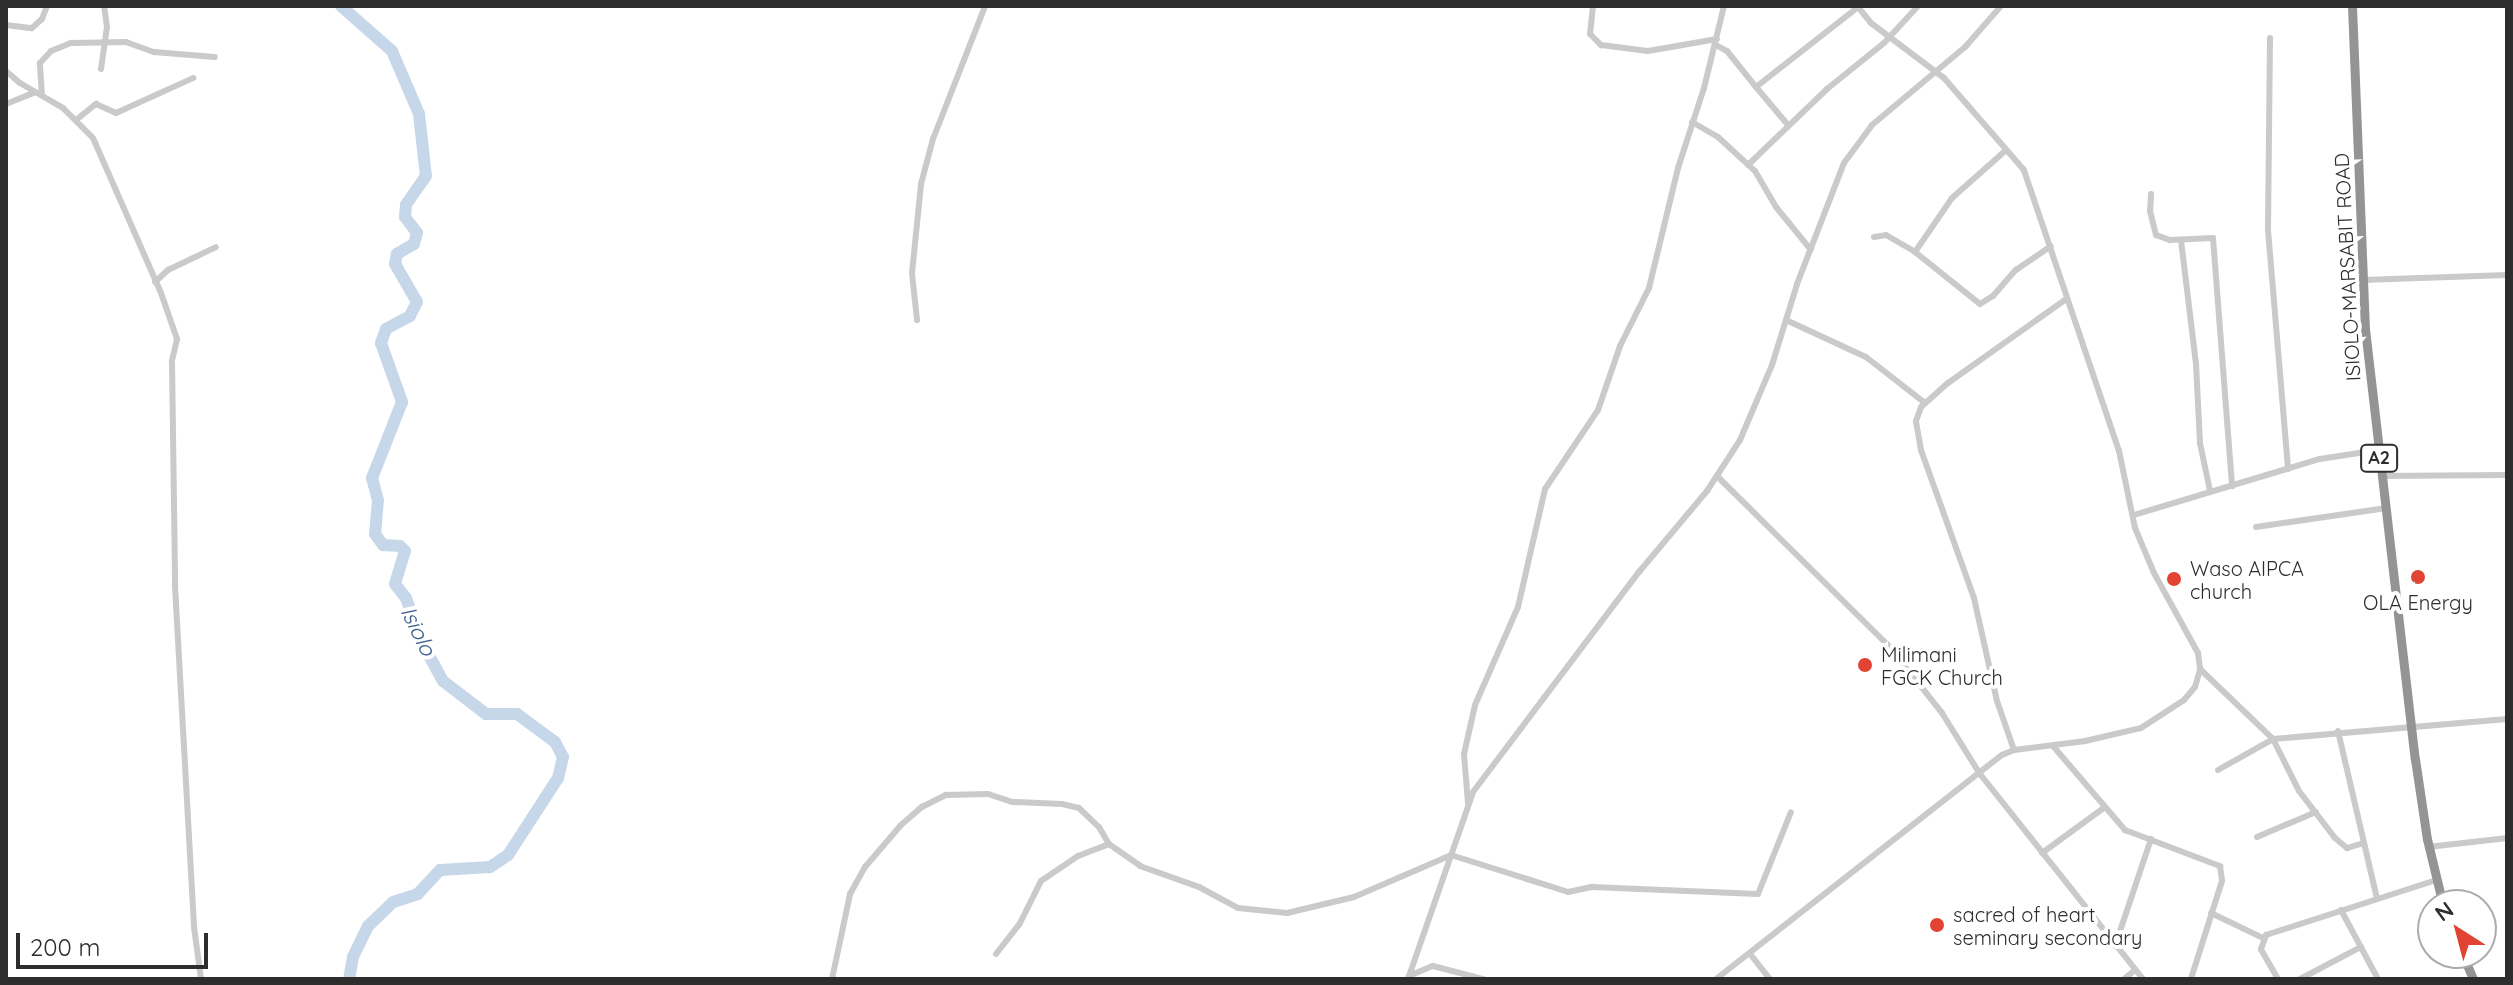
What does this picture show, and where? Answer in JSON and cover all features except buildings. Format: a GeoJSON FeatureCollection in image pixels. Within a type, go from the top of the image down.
{"type":"FeatureCollection","features":[{"type":"Feature","properties":{"kind":"highway","name":"ISIOLO-MARSABIT ROAD"},"geometry":{"type":"LineString","coordinates":[[2352,6],[2363,280],[2378,450],[2411,725],[2428,847],[2439,889]]}},
{"type":"Feature","properties":{"kind":"street"},"geometry":{"type":"LineString","coordinates":[[6,25],[32,28],[42,19],[47,6]]}},
{"type":"Feature","properties":{"kind":"street"},"geometry":{"type":"LineString","coordinates":[[101,69],[104,6]]}},
{"type":"Feature","properties":{"kind":"street"},"geometry":{"type":"LineString","coordinates":[[917,320],[912,273],[921,184],[933,139],[985,6]]}},
{"type":"Feature","properties":{"kind":"street"},"geometry":{"type":"LineString","coordinates":[[1593,6],[1590,34],[1597,44],[1648,51],[1717,42],[1788,125]]}},
{"type":"Feature","properties":{"kind":"street"},"geometry":{"type":"LineString","coordinates":[[1468,803],[1464,754],[1470,723],[1518,607],[1539,506],[1560,462],[1598,410],[1620,346],[1645,300],[1692,122],[1717,42],[1724,6]]}},
{"type":"Feature","properties":{"kind":"street"},"geometry":{"type":"LineString","coordinates":[[1748,165],[1788,125],[1890,37],[1918,6]]}},
{"type":"Feature","properties":{"kind":"street"},"geometry":{"type":"LineString","coordinates":[[1408,977],[1468,803],[1484,776],[1639,572],[1718,477],[1752,415],[1838,175],[1857,142],[1966,46],[2001,6]]}},
{"type":"Feature","properties":{"kind":"street"},"geometry":{"type":"LineString","coordinates":[[1756,87],[1861,8],[1890,37],[1936,70],[2020,165],[2031,186],[2066,299],[2096,377],[2148,560],[2194,645],[2200,669],[2273,739],[2299,791],[2343,847],[2363,843]]}},
{"type":"Feature","properties":{"kind":"street"},"geometry":{"type":"LineString","coordinates":[[2270,38],[2268,230],[2288,469]]}},
{"type":"Feature","properties":{"kind":"street"},"geometry":{"type":"LineString","coordinates":[[42,95],[40,63],[46,55],[71,43],[126,42],[168,54],[215,57]]}},
{"type":"Feature","properties":{"kind":"street"},"geometry":{"type":"LineString","coordinates":[[6,71],[76,120],[100,150],[177,339],[172,361],[175,586],[194,927],[201,979]]}},
{"type":"Feature","properties":{"kind":"street"},"geometry":{"type":"LineString","coordinates":[[76,120],[96,104],[116,113],[193,78]]}},
{"type":"Feature","properties":{"kind":"street"},"geometry":{"type":"LineString","coordinates":[[6,104],[35,92]]}},
{"type":"Feature","properties":{"kind":"street"},"geometry":{"type":"LineString","coordinates":[[1692,122],[1718,137],[1748,165],[1776,207],[1811,250]]}},
{"type":"Feature","properties":{"kind":"street"},"geometry":{"type":"LineString","coordinates":[[1915,252],[1952,198],[2006,150]]}},
{"type":"Feature","properties":{"kind":"street"},"geometry":{"type":"LineString","coordinates":[[2151,194],[2154,232],[2162,238],[2213,238],[2232,486]]}},
{"type":"Feature","properties":{"kind":"street"},"geometry":{"type":"LineString","coordinates":[[1874,237],[1886,235],[1915,252],[1983,304],[2016,270],[2051,246]]}},
{"type":"Feature","properties":{"kind":"street"},"geometry":{"type":"LineString","coordinates":[[2181,240],[2196,364],[2200,443],[2210,491]]}},
{"type":"Feature","properties":{"kind":"street"},"geometry":{"type":"LineString","coordinates":[[155,282],[168,270],[216,247]]}},
{"type":"Feature","properties":{"kind":"street"},"geometry":{"type":"LineString","coordinates":[[2363,280],[2507,275]]}},
{"type":"Feature","properties":{"kind":"street"},"geometry":{"type":"LineString","coordinates":[[2014,750],[1997,701],[1974,598],[1918,441],[1916,421],[1925,403],[2066,299]]}},
{"type":"Feature","properties":{"kind":"street"},"geometry":{"type":"LineString","coordinates":[[1786,320],[1872,360],[1925,403]]}},
{"type":"Feature","properties":{"kind":"street"},"geometry":{"type":"LineString","coordinates":[[2134,515],[2320,459],[2378,450]]}},
{"type":"Feature","properties":{"kind":"street"},"geometry":{"type":"LineString","coordinates":[[2381,476],[2507,475]]}},
{"type":"Feature","properties":{"kind":"street"},"geometry":{"type":"LineString","coordinates":[[1718,477],[1888,645],[1950,725],[1980,774],[2143,979]]}},
{"type":"Feature","properties":{"kind":"street"},"geometry":{"type":"LineString","coordinates":[[2256,527],[2387,508]]}},
{"type":"Feature","properties":{"kind":"street"},"geometry":{"type":"LineString","coordinates":[[1716,979],[2014,750],[2126,733],[2157,721],[2188,696],[2200,669]]}},
{"type":"Feature","properties":{"kind":"street"},"geometry":{"type":"LineString","coordinates":[[2218,770],[2273,739],[2338,731],[2507,719]]}},
{"type":"Feature","properties":{"kind":"street"},"geometry":{"type":"LineString","coordinates":[[2338,731],[2377,898]]}},
{"type":"Feature","properties":{"kind":"street"},"geometry":{"type":"LineString","coordinates":[[2053,746],[2125,830],[2220,866],[2222,881],[2191,979]]}},
{"type":"Feature","properties":{"kind":"street"},"geometry":{"type":"LineString","coordinates":[[832,979],[855,884],[887,838],[937,798],[960,793],[988,794],[1013,802],[1071,806],[1091,818],[1109,844],[1140,866],[1199,887],[1231,905],[1274,913],[1299,912],[1335,903],[1451,855],[1568,892],[1592,887],[1758,894],[1791,812]]}},
{"type":"Feature","properties":{"kind":"street"},"geometry":{"type":"LineString","coordinates":[[2042,853],[2105,807]]}},
{"type":"Feature","properties":{"kind":"street"},"geometry":{"type":"LineString","coordinates":[[2257,837],[2316,812]]}},
{"type":"Feature","properties":{"kind":"street"},"geometry":{"type":"LineString","coordinates":[[2428,847],[2507,838]]}},
{"type":"Feature","properties":{"kind":"street"},"geometry":{"type":"LineString","coordinates":[[2115,946],[2151,839]]}},
{"type":"Feature","properties":{"kind":"street"},"geometry":{"type":"LineString","coordinates":[[996,954],[1019,925],[1041,881],[1078,856],[1109,844]]}},
{"type":"Feature","properties":{"kind":"street"},"geometry":{"type":"LineString","coordinates":[[2211,913],[2263,938],[2436,880]]}},
{"type":"Feature","properties":{"kind":"street"},"geometry":{"type":"LineString","coordinates":[[2341,910],[2378,979]]}},
{"type":"Feature","properties":{"kind":"street"},"geometry":{"type":"LineString","coordinates":[[2263,938],[2261,949],[2278,979]]}},
{"type":"Feature","properties":{"kind":"street"},"geometry":{"type":"LineString","coordinates":[[2300,979],[2361,947]]}},
{"type":"Feature","properties":{"kind":"street"},"geometry":{"type":"LineString","coordinates":[[1751,955],[1770,979]]}},
{"type":"Feature","properties":{"kind":"street"},"geometry":{"type":"LineString","coordinates":[[1408,977],[1433,966],[1483,979]]}},
{"type":"Feature","properties":{"kind":"street"},"geometry":{"type":"LineString","coordinates":[[2124,979],[2135,970]]}},
{"type":"Feature","properties":{"kind":"waterway","name":"Isiolo"},"geometry":{"type":"LineString","coordinates":[[341,6],[392,51],[419,114],[426,176],[406,205],[405,217],[417,233],[414,244],[397,254],[395,264],[417,302],[410,316],[386,329],[381,343],[402,402],[372,478],[378,500],[375,534],[383,545],[400,546],[405,551],[395,584],[406,598],[421,641],[443,681],[486,714],[517,714],[555,742],[563,757],[558,778],[508,855],[490,867],[440,870],[418,894],[393,902],[368,926],[353,957],[349,979]]}},
{"type":"Feature","properties":{"kind":"place","name":"OLA Energy"},"geometry":{"type":"Point","coordinates":[2418,577]}},
{"type":"Feature","properties":{"kind":"place","name":"Waso AIPCA church"},"geometry":{"type":"Point","coordinates":[2174,579]}},
{"type":"Feature","properties":{"kind":"place","name":"Milimani FGCK Church"},"geometry":{"type":"Point","coordinates":[1865,665]}},
{"type":"Feature","properties":{"kind":"place","name":"sacred of heart seminary secondary"},"geometry":{"type":"Point","coordinates":[1937,925]}}]}
